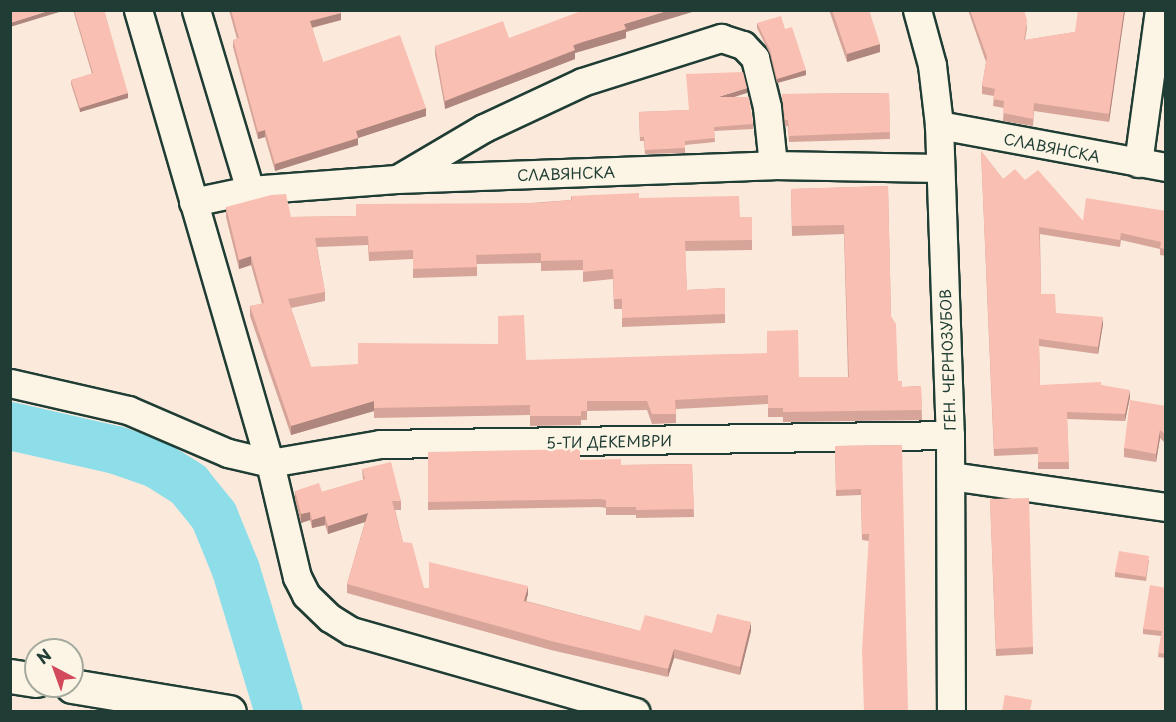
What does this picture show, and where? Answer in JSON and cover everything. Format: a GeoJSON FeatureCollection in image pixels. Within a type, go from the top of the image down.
{"type":"FeatureCollection","features":[{"type":"Feature","properties":{"kind":"main road"},"geometry":{"type":"LineString","coordinates":[[84,688],[229,711]]}},
{"type":"Feature","properties":{"kind":"street"},"geometry":{"type":"LineString","coordinates":[[138,10],[270,463],[297,577],[306,595],[330,618],[351,631],[636,711]]}},
{"type":"Feature","properties":{"kind":"street"},"geometry":{"type":"LineString","coordinates":[[196,10],[250,190]]}},
{"type":"Feature","properties":{"kind":"street","name":"ГЕН. ЧЕРНОЗУБОВ"},"geometry":{"type":"LineString","coordinates":[[917,10],[932,65],[939,125],[951,476],[951,711]]}},
{"type":"Feature","properties":{"kind":"street"},"geometry":{"type":"LineString","coordinates":[[1138,163],[1159,10]]}},
{"type":"Feature","properties":{"kind":"street"},"geometry":{"type":"LineString","coordinates":[[397,179],[484,128],[582,82],[721,38],[743,45],[755,58],[767,107],[773,165]]}},
{"type":"Feature","properties":{"kind":"street","name":"СЛАВЯНСКА"},"geometry":{"type":"LineString","coordinates":[[939,125],[1166,167]]}},
{"type":"Feature","properties":{"kind":"street","name":"СЛАВЯНСКА"},"geometry":{"type":"LineString","coordinates":[[194,202],[250,190],[397,179],[773,165],[939,168]]}},
{"type":"Feature","properties":{"kind":"street"},"geometry":{"type":"LineString","coordinates":[[10,383],[128,410],[228,453],[270,463]]}},
{"type":"Feature","properties":{"kind":"street","name":"5-ТИ ДЕКЕМВРИ"},"geometry":{"type":"LineString","coordinates":[[270,463],[380,444],[950,435]]}},
{"type":"Feature","properties":{"kind":"street"},"geometry":{"type":"LineString","coordinates":[[951,476],[1166,507]]}},
{"type":"Feature","properties":{"kind":"building"},"geometry":{"type":"Polygon","coordinates":[[[10,10],[51,10],[10,23],[10,10]]]}},
{"type":"Feature","properties":{"kind":"building"},"geometry":{"type":"Polygon","coordinates":[[[74,10],[104,10],[128,93],[80,108],[71,80],[93,73],[74,10]]]}},
{"type":"Feature","properties":{"kind":"building"},"geometry":{"type":"Polygon","coordinates":[[[231,10],[340,10],[341,13],[310,21],[323,62],[400,35],[426,108],[356,131],[358,138],[275,164],[265,130],[258,132],[233,40],[239,38],[231,10]]]}},
{"type":"Feature","properties":{"kind":"building"},"geometry":{"type":"Polygon","coordinates":[[[584,10],[670,10],[624,24],[626,29],[573,45],[575,50],[445,101],[435,46],[503,21],[509,38],[584,10]]]}},
{"type":"Feature","properties":{"kind":"building"},"geometry":{"type":"Polygon","coordinates":[[[832,10],[869,10],[880,44],[847,54],[832,10]]]}},
{"type":"Feature","properties":{"kind":"building"},"geometry":{"type":"Polygon","coordinates":[[[970,10],[1024,10],[1027,20],[1024,40],[1075,32],[1078,10],[1124,10],[1109,114],[1034,103],[1033,119],[1003,113],[1004,101],[993,99],[995,89],[982,86],[987,57],[970,10]]]}},
{"type":"Feature","properties":{"kind":"building"},"geometry":{"type":"Polygon","coordinates":[[[781,16],[785,29],[792,27],[806,70],[777,79],[770,50],[757,23],[781,16]]]}},
{"type":"Feature","properties":{"kind":"building"},"geometry":{"type":"Polygon","coordinates":[[[743,72],[747,88],[718,97],[749,97],[753,124],[714,127],[715,138],[685,141],[685,148],[645,150],[644,137],[640,137],[639,112],[689,110],[686,74],[743,72]]]}},
{"type":"Feature","properties":{"kind":"building"},"geometry":{"type":"Polygon","coordinates":[[[889,93],[890,132],[789,136],[782,94],[889,93]]]}},
{"type":"Feature","properties":{"kind":"building"},"geometry":{"type":"Polygon","coordinates":[[[981,151],[1003,179],[1015,169],[1025,180],[1038,170],[1083,221],[1086,198],[1166,211],[1166,249],[1160,248],[1161,242],[1121,233],[1120,240],[1039,227],[1041,294],[1055,294],[1056,313],[1103,317],[1098,347],[1039,339],[1040,385],[1101,382],[1101,385],[1130,390],[1125,414],[1067,412],[1069,462],[1038,462],[1038,447],[994,449],[981,151]]]}},
{"type":"Feature","properties":{"kind":"building"},"geometry":{"type":"Polygon","coordinates":[[[888,186],[891,316],[896,324],[898,381],[902,381],[902,387],[921,386],[922,410],[783,412],[783,408],[768,408],[768,395],[675,400],[676,414],[652,414],[647,401],[587,401],[587,411],[581,411],[581,416],[530,416],[530,405],[374,408],[374,401],[291,426],[250,306],[264,303],[251,256],[239,260],[226,207],[271,195],[286,194],[291,217],[356,216],[356,204],[539,203],[572,200],[571,196],[639,193],[639,198],[739,196],[740,217],[752,217],[752,240],[685,241],[687,290],[725,288],[725,314],[622,318],[622,299],[614,299],[613,269],[583,272],[583,260],[541,261],[541,253],[476,255],[477,267],[413,269],[413,250],[369,252],[368,236],[315,238],[325,292],[288,299],[311,367],[358,364],[358,343],[498,344],[498,316],[524,315],[526,360],[767,353],[767,331],[798,330],[799,377],[849,377],[844,225],[792,226],[791,189],[888,186]]]}},
{"type":"Feature","properties":{"kind":"building"},"geometry":{"type":"Polygon","coordinates":[[[1130,400],[1166,406],[1166,435],[1160,430],[1156,454],[1124,448],[1130,400]]]}},
{"type":"Feature","properties":{"kind":"building"},"geometry":{"type":"Polygon","coordinates":[[[902,445],[908,711],[864,711],[862,651],[869,534],[862,534],[861,489],[836,490],[835,446],[902,445]]]}},
{"type":"Feature","properties":{"kind":"building"},"geometry":{"type":"Polygon","coordinates":[[[580,449],[580,460],[621,459],[621,465],[692,464],[694,509],[636,510],[636,507],[606,507],[606,500],[600,499],[428,502],[428,452],[580,449]]]}},
{"type":"Feature","properties":{"kind":"building"},"geometry":{"type":"Polygon","coordinates":[[[391,462],[401,501],[392,501],[403,542],[412,543],[424,588],[429,588],[429,562],[528,586],[524,601],[640,631],[645,615],[712,633],[717,614],[751,622],[740,667],[674,649],[668,669],[551,641],[347,584],[368,513],[328,526],[325,516],[312,520],[310,512],[301,514],[295,491],[319,483],[322,492],[365,479],[362,469],[391,462]]]}},
{"type":"Feature","properties":{"kind":"building"},"geometry":{"type":"Polygon","coordinates":[[[1029,498],[1033,647],[996,649],[990,499],[1029,498]]]}},
{"type":"Feature","properties":{"kind":"building"},"geometry":{"type":"Polygon","coordinates":[[[1119,551],[1149,556],[1146,577],[1115,572],[1119,551]]]}},
{"type":"Feature","properties":{"kind":"building"},"geometry":{"type":"Polygon","coordinates":[[[1150,585],[1166,588],[1166,654],[1158,653],[1162,631],[1143,629],[1150,585]]]}},
{"type":"Feature","properties":{"kind":"building"},"geometry":{"type":"Polygon","coordinates":[[[1005,695],[1032,700],[1030,711],[1002,711],[1005,695]]]}},
{"type":"Feature","properties":{"kind":"waterway"},"geometry":{"type":"LineString","coordinates":[[10,426],[116,450],[156,464],[189,485],[214,516],[236,570],[279,712]]}}]}
